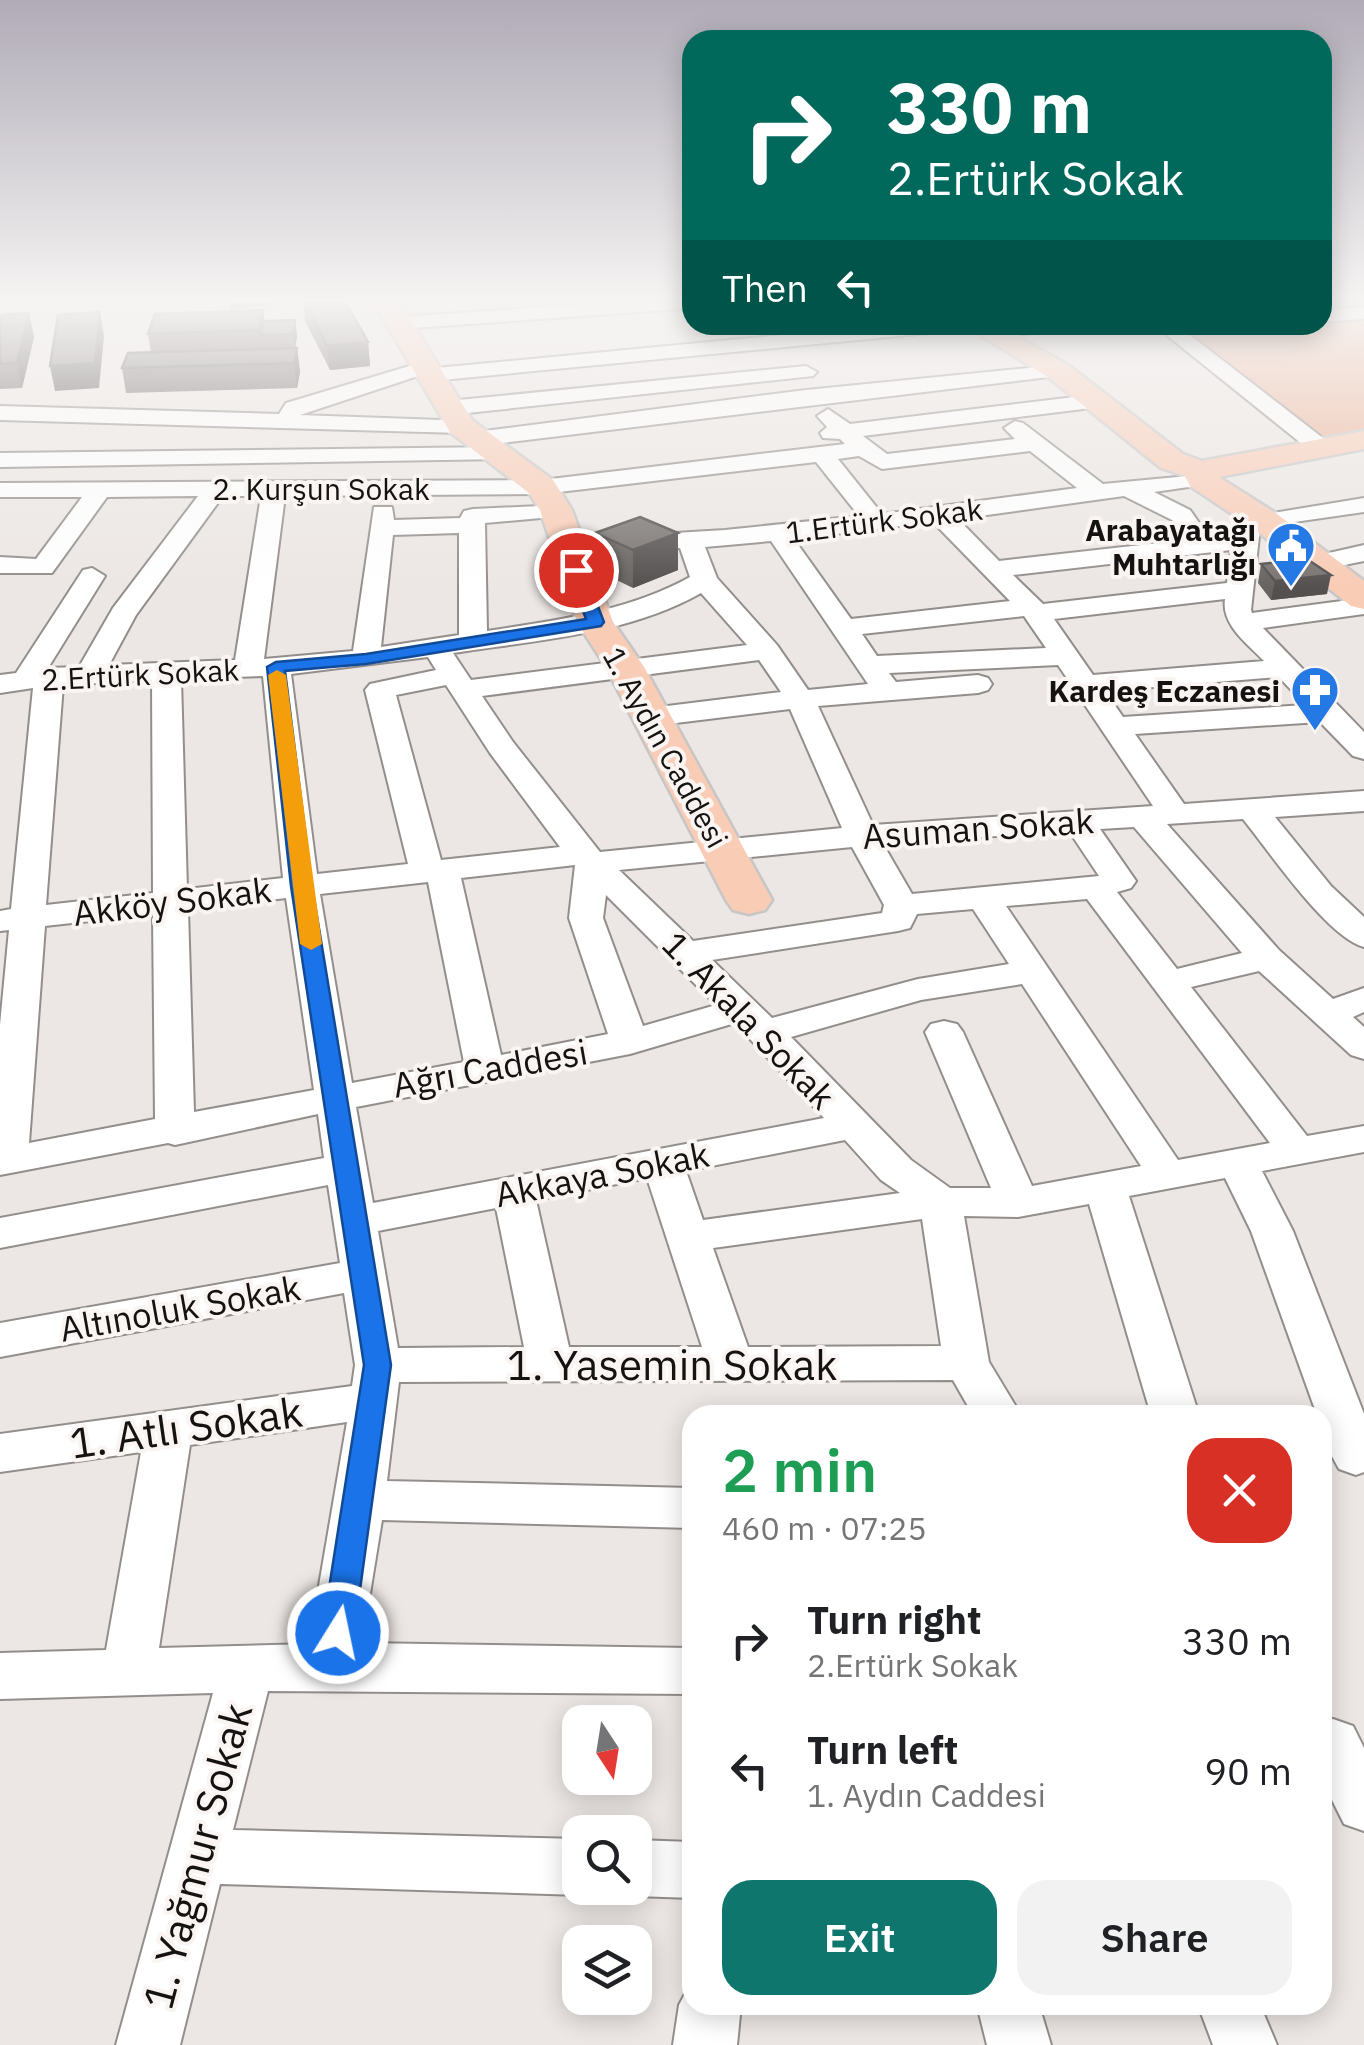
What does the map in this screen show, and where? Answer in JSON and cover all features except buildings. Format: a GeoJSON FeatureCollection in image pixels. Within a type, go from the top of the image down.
{"type":"FeatureCollection","features":[{"type":"Feature","properties":{"kind":"main road","name":"1. Aydın Caddesi"},"geometry":{"type":"LineString","coordinates":[[456,398],[566,544],[596,622],[625,666],[749,900]]}},
{"type":"Feature","properties":{"kind":"main road"},"geometry":{"type":"LineString","coordinates":[[1096,398],[1172,461],[1201,475],[1253,525],[1320,562],[1364,598]]}},
{"type":"Feature","properties":{"kind":"main road"},"geometry":{"type":"LineString","coordinates":[[1201,475],[1364,440]]}},
{"type":"Feature","properties":{"kind":"street"},"geometry":{"type":"LineString","coordinates":[[312,398],[294,408],[275,439],[265,488],[262,668],[337,1096],[374,1383],[360,1500],[332,1666]]}},
{"type":"Feature","properties":{"kind":"street"},"geometry":{"type":"LineString","coordinates":[[456,664],[472,516],[500,456],[676,398]]}},
{"type":"Feature","properties":{"kind":"street"},"geometry":{"type":"LineString","coordinates":[[500,456],[804,398]]}},
{"type":"Feature","properties":{"kind":"street"},"geometry":{"type":"LineString","coordinates":[[1257,398],[1320,448]]}},
{"type":"Feature","properties":{"kind":"street"},"geometry":{"type":"LineString","coordinates":[[0,441],[275,439],[500,456],[1100,401]]}},
{"type":"Feature","properties":{"kind":"street"},"geometry":{"type":"LineString","coordinates":[[0,413],[500,456],[755,486],[864,449]]}},
{"type":"Feature","properties":{"kind":"street"},"geometry":{"type":"LineString","coordinates":[[997,413],[1096,492]]}},
{"type":"Feature","properties":{"kind":"street"},"geometry":{"type":"LineString","coordinates":[[836,424],[882,462],[1034,443]]}},
{"type":"Feature","properties":{"kind":"street"},"geometry":{"type":"LineString","coordinates":[[0,460],[275,439]]}},
{"type":"Feature","properties":{"kind":"street"},"geometry":{"type":"LineString","coordinates":[[956,453],[1014,504]]}},
{"type":"Feature","properties":{"kind":"street","name":"2. Kurşun Sokak"},"geometry":{"type":"LineString","coordinates":[[0,490],[265,488],[500,456]]}},
{"type":"Feature","properties":{"kind":"street"},"geometry":{"type":"LineString","coordinates":[[829,463],[876,522]]}},
{"type":"Feature","properties":{"kind":"street","name":"1.Ertürk Sokak"},"geometry":{"type":"LineString","coordinates":[[566,544],[688,540],[876,522],[1201,475]]}},
{"type":"Feature","properties":{"kind":"street"},"geometry":{"type":"LineString","coordinates":[[1126,488],[1181,515],[1202,545]]}},
{"type":"Feature","properties":{"kind":"street"},"geometry":{"type":"LineString","coordinates":[[0,566],[43,567],[100,489]]}},
{"type":"Feature","properties":{"kind":"street"},"geometry":{"type":"LineString","coordinates":[[90,673],[123,614],[216,489]]}},
{"type":"Feature","properties":{"kind":"street"},"geometry":{"type":"LineString","coordinates":[[995,569],[1202,545],[1253,525],[1364,505]]}},
{"type":"Feature","properties":{"kind":"street"},"geometry":{"type":"LineString","coordinates":[[940,514],[1034,610],[1117,726],[1158,815],[1266,958],[1364,1047]]}},
{"type":"Feature","properties":{"kind":"street"},"geometry":{"type":"LineString","coordinates":[[366,659],[382,520],[472,525]]}},
{"type":"Feature","properties":{"kind":"street"},"geometry":{"type":"LineString","coordinates":[[1253,525],[1238,590],[1237,610],[1243,623],[1362,746]]}},
{"type":"Feature","properties":{"kind":"street"},"geometry":{"type":"LineString","coordinates":[[777,532],[887,691]]}},
{"type":"Feature","properties":{"kind":"street"},"geometry":{"type":"LineString","coordinates":[[686,953],[898,921],[901,904],[862,836],[800,699],[767,650],[704,580],[700,560],[688,540]]}},
{"type":"Feature","properties":{"kind":"street"},"geometry":{"type":"LineString","coordinates":[[1320,562],[1364,553]]}},
{"type":"Feature","properties":{"kind":"street"},"geometry":{"type":"LineString","coordinates":[[3,1162],[25,680],[92,576]]}},
{"type":"Feature","properties":{"kind":"street","name":"2.Ertürk Sokak"},"geometry":{"type":"LineString","coordinates":[[25,680],[366,659],[456,664],[643,612],[704,580]]}},
{"type":"Feature","properties":{"kind":"street"},"geometry":{"type":"LineString","coordinates":[[845,628],[1238,590]]}},
{"type":"Feature","properties":{"kind":"street"},"geometry":{"type":"LineString","coordinates":[[1243,623],[1364,606]]}},
{"type":"Feature","properties":{"kind":"street"},"geometry":{"type":"LineString","coordinates":[[484,1071],[434,871],[380,690],[456,664],[625,666],[767,650]]}},
{"type":"Feature","properties":{"kind":"street"},"geometry":{"type":"LineString","coordinates":[[870,665],[1067,656]]}},
{"type":"Feature","properties":{"kind":"street","name":"1. Akala Sokak"},"geometry":{"type":"LineString","coordinates":[[456,664],[588,859],[754,1020],[896,1170],[941,1202]]}},
{"type":"Feature","properties":{"kind":"street"},"geometry":{"type":"LineString","coordinates":[[1087,684],[1289,668]]}},
{"type":"Feature","properties":{"kind":"street"},"geometry":{"type":"LineString","coordinates":[[166,672],[176,1132]]}},
{"type":"Feature","properties":{"kind":"street"},"geometry":{"type":"LineString","coordinates":[[651,717],[978,684]]}},
{"type":"Feature","properties":{"kind":"street"},"geometry":{"type":"LineString","coordinates":[[1117,726],[1330,712]]}},
{"type":"Feature","properties":{"kind":"street"},"geometry":{"type":"LineString","coordinates":[[1253,810],[1320,893],[1364,936]]}},
{"type":"Feature","properties":{"kind":"street","name":"Asuman Sokak"},"geometry":{"type":"LineString","coordinates":[[588,859],[1158,815],[1357,810]]}},
{"type":"Feature","properties":{"kind":"street"},"geometry":{"type":"LineString","coordinates":[[901,904],[1096,888],[1118,881],[1078,821]]}},
{"type":"Feature","properties":{"kind":"street"},"geometry":{"type":"LineString","coordinates":[[588,859],[586,918],[630,1042]]}},
{"type":"Feature","properties":{"kind":"street","name":"Akköy Sokak"},"geometry":{"type":"LineString","coordinates":[[14,920],[434,871],[588,859]]}},
{"type":"Feature","properties":{"kind":"street"},"geometry":{"type":"LineString","coordinates":[[1096,888],[1297,1151]]}},
{"type":"Feature","properties":{"kind":"street"},"geometry":{"type":"LineString","coordinates":[[983,898],[1168,1176]]}},
{"type":"Feature","properties":{"kind":"street"},"geometry":{"type":"LineString","coordinates":[[1167,982],[1266,958]]}},
{"type":"Feature","properties":{"kind":"street","name":"Ağrı Caddesi"},"geometry":{"type":"LineString","coordinates":[[3,1162],[176,1132],[337,1096],[1032,971]]}},
{"type":"Feature","properties":{"kind":"street"},"geometry":{"type":"LineString","coordinates":[[1327,1014],[1364,999]]}},
{"type":"Feature","properties":{"kind":"street"},"geometry":{"type":"LineString","coordinates":[[944,1032],[1018,1203]]}},
{"type":"Feature","properties":{"kind":"street","name":"Akkaya Sokak"},"geometry":{"type":"LineString","coordinates":[[353,1221],[851,1126]]}},
{"type":"Feature","properties":{"kind":"street"},"geometry":{"type":"LineString","coordinates":[[687,1237],[941,1202],[1018,1203],[1364,1139]]}},
{"type":"Feature","properties":{"kind":"street"},"geometry":{"type":"LineString","coordinates":[[662,1162],[730,1364]]}},
{"type":"Feature","properties":{"kind":"street"},"geometry":{"type":"LineString","coordinates":[[1238,1162],[1272,1231],[1331,1405]]}},
{"type":"Feature","properties":{"kind":"street"},"geometry":{"type":"LineString","coordinates":[[0,1233],[345,1168]]}},
{"type":"Feature","properties":{"kind":"street"},"geometry":{"type":"LineString","coordinates":[[1106,1189],[1172,1405]]}},
{"type":"Feature","properties":{"kind":"street"},"geometry":{"type":"LineString","coordinates":[[512,1191],[550,1364]]}},
{"type":"Feature","properties":{"kind":"street"},"geometry":{"type":"LineString","coordinates":[[941,1202],[966,1363],[991,1405]]}},
{"type":"Feature","properties":{"kind":"street","name":"Altınoluk Sokak"},"geometry":{"type":"LineString","coordinates":[[0,1340],[360,1275]]}},
{"type":"Feature","properties":{"kind":"street","name":"1. Yasemin Sokak"},"geometry":{"type":"LineString","coordinates":[[374,1383],[550,1364],[966,1363]]}},
{"type":"Feature","properties":{"kind":"street","name":"1. Atlı Sokak"},"geometry":{"type":"LineString","coordinates":[[0,1452],[169,1429],[374,1383]]}},
{"type":"Feature","properties":{"kind":"street"},"geometry":{"type":"LineString","coordinates":[[1332,1409],[1348,1456]]}},
{"type":"Feature","properties":{"kind":"street"},"geometry":{"type":"LineString","coordinates":[[129,1671],[169,1429]]}},
{"type":"Feature","properties":{"kind":"street"},"geometry":{"type":"LineString","coordinates":[[360,1500],[682,1508]]}},
{"type":"Feature","properties":{"kind":"street"},"geometry":{"type":"LineString","coordinates":[[0,1676],[332,1666],[682,1671]]}},
{"type":"Feature","properties":{"kind":"street","name":"1. Yağmur Sokak"},"geometry":{"type":"LineString","coordinates":[[148,2045],[246,1667]]}},
{"type":"Feature","properties":{"kind":"street"},"geometry":{"type":"LineString","coordinates":[[1332,1744],[1364,1805]]}},
{"type":"Feature","properties":{"kind":"street"},"geometry":{"type":"LineString","coordinates":[[198,1856],[562,1866]]}},
{"type":"Feature","properties":{"kind":"street"},"geometry":{"type":"LineString","coordinates":[[652,1869],[682,1870]]}},
{"type":"Feature","properties":{"kind":"street"},"geometry":{"type":"LineString","coordinates":[[705,2045],[709,2015]]}},
{"type":"Feature","properties":{"kind":"street"},"geometry":{"type":"LineString","coordinates":[[1010,2015],[1018,2045]]}},
{"type":"Feature","properties":{"kind":"street"},"geometry":{"type":"LineString","coordinates":[[1233,2015],[1245,2045]]}},
{"type":"Feature","properties":{"kind":"shaded area"},"geometry":{"type":"Polygon","coordinates":[[[1273,398],[1364,398],[1364,433],[1326,440],[1273,398]]]}},
{"type":"Feature","properties":{"kind":"slow traffic"},"geometry":{"type":"LineString","coordinates":[[277,675],[311,944]]}},
{"type":"Feature","properties":{"kind":"place","name":"Arabayatağı Muhtarlığı"},"geometry":{"type":"Point","coordinates":[1291,588]}},
{"type":"Feature","properties":{"kind":"place","name":"Kardeş Eczanesi"},"geometry":{"type":"Point","coordinates":[1315,732]}},
{"type":"Feature","properties":{"kind":"route"},"geometry":{"type":"LineString","coordinates":[[338,1633],[378,1365],[360,1275],[337,1096],[302,886],[276,667],[366,659],[596,622],[576,570]]}}]}
